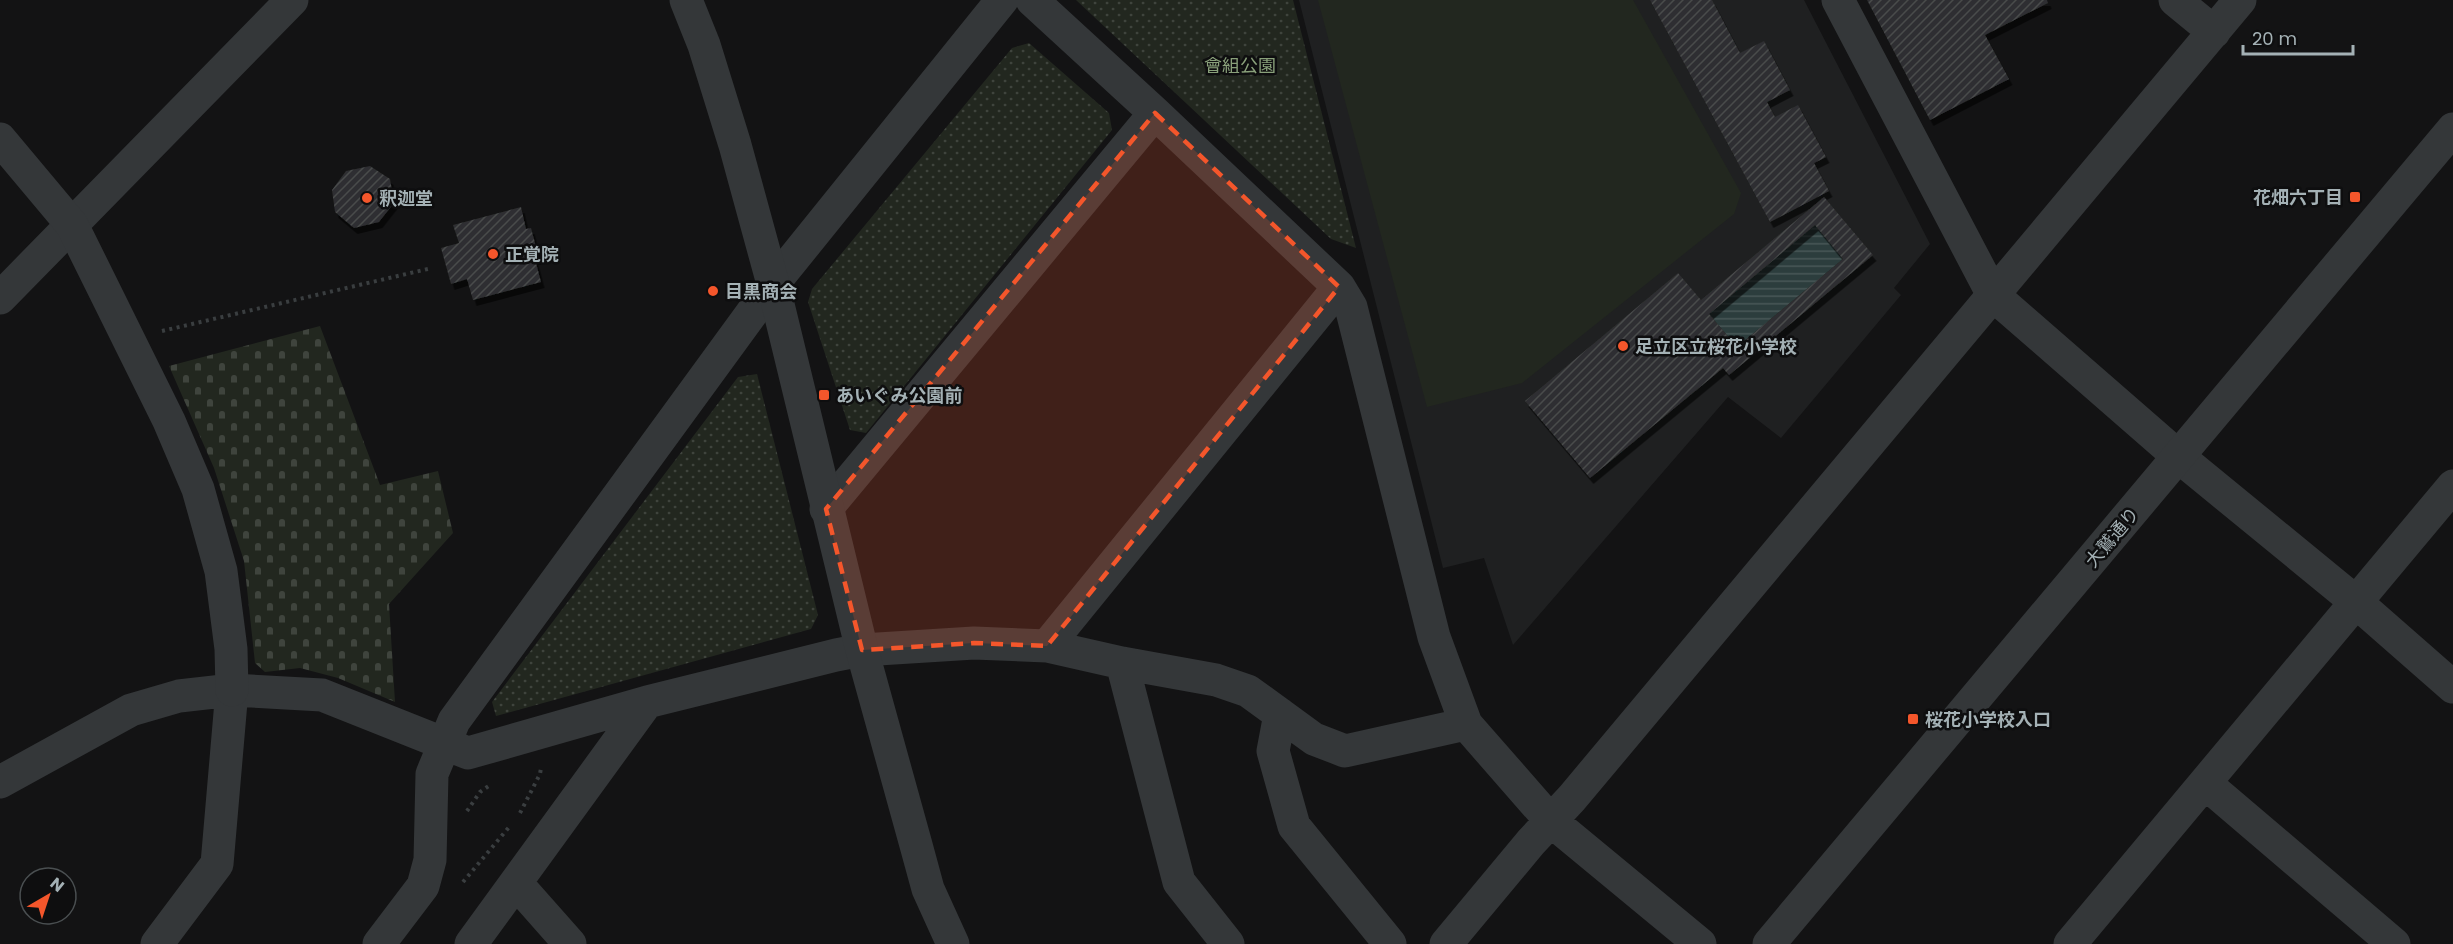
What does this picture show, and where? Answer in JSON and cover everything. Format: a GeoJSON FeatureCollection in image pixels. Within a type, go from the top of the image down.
{"type":"FeatureCollection","features":[{"type":"Feature","properties":{"kind":"street"},"geometry":{"type":"LineString","coordinates":[[0,298],[292,0]]}},
{"type":"Feature","properties":{"kind":"street"},"geometry":{"type":"LineString","coordinates":[[686,0],[704,45],[735,146],[772,284],[862,650],[928,889],[953,944]]}},
{"type":"Feature","properties":{"kind":"street"},"geometry":{"type":"LineString","coordinates":[[379,944],[423,886],[430,860],[432,774],[454,721],[772,284],[1002,0]]}},
{"type":"Feature","properties":{"kind":"street"},"geometry":{"type":"LineString","coordinates":[[1032,0],[1339,287],[1351,307],[1434,637],[1466,724],[1550,820],[1700,944]]}},
{"type":"Feature","properties":{"kind":"street"},"geometry":{"type":"LineString","coordinates":[[1838,0],[1993,295],[2179,457],[2356,602],[2453,687]]}},
{"type":"Feature","properties":{"kind":"street"},"geometry":{"type":"LineString","coordinates":[[2175,0],[2214,32]]}},
{"type":"Feature","properties":{"kind":"street"},"geometry":{"type":"LineString","coordinates":[[1446,944],[1550,820],[1572,798],[2240,0]]}},
{"type":"Feature","properties":{"kind":"street"},"geometry":{"type":"LineString","coordinates":[[826,509],[1155,113]]}},
{"type":"Feature","properties":{"kind":"street","name":"大鷲通り"},"geometry":{"type":"LineString","coordinates":[[1769,944],[2453,129]]}},
{"type":"Feature","properties":{"kind":"street"},"geometry":{"type":"LineString","coordinates":[[0,139],[72,225],[169,421],[198,489],[221,571],[231,649],[232,690],[217,864],[157,944]]}},
{"type":"Feature","properties":{"kind":"street"},"geometry":{"type":"LineString","coordinates":[[1047,646],[1339,287]]}},
{"type":"Feature","properties":{"kind":"street"},"geometry":{"type":"LineString","coordinates":[[2070,944],[2453,486]]}},
{"type":"Feature","properties":{"kind":"street"},"geometry":{"type":"LineString","coordinates":[[0,782],[131,710],[179,696],[232,690],[322,695],[468,753],[647,702],[862,650],[974,643],[1047,646],[1122,663],[1216,680],[1248,691],[1314,739],[1345,751],[1466,724]]}},
{"type":"Feature","properties":{"kind":"street"},"geometry":{"type":"LineString","coordinates":[[1122,663],[1179,882],[1228,944]]}},
{"type":"Feature","properties":{"kind":"street"},"geometry":{"type":"LineString","coordinates":[[471,944],[647,702]]}},
{"type":"Feature","properties":{"kind":"street"},"geometry":{"type":"LineString","coordinates":[[1280,714],[1273,751],[1294,826],[1390,944]]}},
{"type":"Feature","properties":{"kind":"street"},"geometry":{"type":"LineString","coordinates":[[2205,783],[2374,938]]}},
{"type":"Feature","properties":{"kind":"street"},"geometry":{"type":"LineString","coordinates":[[516,883],[570,944]]}},
{"type":"Feature","properties":{"kind":"path"},"geometry":{"type":"LineString","coordinates":[[129,339],[432,268]]}},
{"type":"Feature","properties":{"kind":"path"},"geometry":{"type":"LineString","coordinates":[[518,817],[540,774],[542,759]]}},
{"type":"Feature","properties":{"kind":"path"},"geometry":{"type":"LineString","coordinates":[[530,774],[540,774],[549,781]]}},
{"type":"Feature","properties":{"kind":"path"},"geometry":{"type":"LineString","coordinates":[[465,817],[480,792],[497,780]]}},
{"type":"Feature","properties":{"kind":"path"},"geometry":{"type":"LineString","coordinates":[[463,882],[511,825]]}},
{"type":"Feature","properties":{"kind":"path"},"geometry":{"type":"LineString","coordinates":[[468,865],[470,873]]}},
{"type":"Feature","properties":{"kind":"highlighted area"},"geometry":{"type":"Polygon","coordinates":[[[1155,113],[1339,287],[1047,646],[974,643],[862,650],[826,509],[1155,113]]]}},
{"type":"Feature","properties":{"kind":"shaded area","name":"足立区立桜花小学校"},"geometry":{"type":"Polygon","coordinates":[[[1299,0],[1804,0],[1930,244],[1894,288],[1901,295],[1781,438],[1728,397],[1513,645],[1484,558],[1443,568],[1299,0]]]}},
{"type":"Feature","properties":{"kind":"shaded area"},"geometry":{"type":"Polygon","coordinates":[[[1815,225],[1843,259],[1737,347],[1709,314],[1815,225]]]}},
{"type":"Feature","properties":{"kind":"green space","name":"會組公園"},"geometry":{"type":"Polygon","coordinates":[[[1076,0],[1293,0],[1356,248],[1331,239],[1076,0]]]}},
{"type":"Feature","properties":{"kind":"green space"},"geometry":{"type":"Polygon","coordinates":[[[1318,0],[1633,0],[1741,193],[1734,214],[1522,383],[1427,407],[1318,0]]]}},
{"type":"Feature","properties":{"kind":"green space"},"geometry":{"type":"Polygon","coordinates":[[[1029,43],[1109,113],[1112,130],[866,433],[850,430],[808,302],[812,289],[1012,48],[1029,43]]]}},
{"type":"Feature","properties":{"kind":"green space"},"geometry":{"type":"Polygon","coordinates":[[[320,326],[380,485],[438,471],[453,533],[389,604],[395,702],[338,678],[300,668],[265,672],[255,663],[244,561],[214,468],[169,366],[320,326]]]}},
{"type":"Feature","properties":{"kind":"green space"},"geometry":{"type":"Polygon","coordinates":[[[757,374],[818,615],[811,629],[496,716],[492,702],[738,377],[757,374]]]}},
{"type":"Feature","properties":{"kind":"building"},"geometry":{"type":"Polygon","coordinates":[[[1650,0],[1712,0],[1740,53],[1764,41],[1790,90],[1767,102],[1775,117],[1798,105],[1826,157],[1814,163],[1829,191],[1770,222],[1650,0]]]}},
{"type":"Feature","properties":{"kind":"building"},"geometry":{"type":"Polygon","coordinates":[[[1867,0],[2047,0],[2048,3],[1985,35],[2009,79],[1930,120],[1867,0]]]}},
{"type":"Feature","properties":{"kind":"building"},"geometry":{"type":"Polygon","coordinates":[[[370,166],[390,179],[394,203],[379,222],[354,228],[335,212],[332,190],[346,171],[370,166]]]}},
{"type":"Feature","properties":{"kind":"building"},"geometry":{"type":"Polygon","coordinates":[[[1824,197],[1873,255],[1729,375],[1723,368],[1590,478],[1525,401],[1678,273],[1701,300],[1824,197]],[[1815,225],[1709,314],[1737,347],[1843,259],[1815,225]]]}},
{"type":"Feature","properties":{"kind":"building"},"geometry":{"type":"Polygon","coordinates":[[[521,207],[526,229],[531,228],[539,258],[535,259],[541,282],[473,300],[467,279],[451,284],[441,248],[459,243],[453,225],[521,207]]]}},
{"type":"Feature","properties":{"kind":"place","name":"花畑六丁目"},"geometry":{"type":"Point","coordinates":[2355,197]}},
{"type":"Feature","properties":{"kind":"place","name":"釈迦堂"},"geometry":{"type":"Point","coordinates":[367,198]}},
{"type":"Feature","properties":{"kind":"place","name":"正覚院"},"geometry":{"type":"Point","coordinates":[493,254]}},
{"type":"Feature","properties":{"kind":"place","name":"目黒商会"},"geometry":{"type":"Point","coordinates":[713,291]}},
{"type":"Feature","properties":{"kind":"place","name":"足立区立桜花小学校"},"geometry":{"type":"Point","coordinates":[1623,346]}},
{"type":"Feature","properties":{"kind":"place","name":"あいぐみ公園前"},"geometry":{"type":"Point","coordinates":[824,395]}},
{"type":"Feature","properties":{"kind":"place","name":"桜花小学校入口"},"geometry":{"type":"Point","coordinates":[1913,719]}}]}
